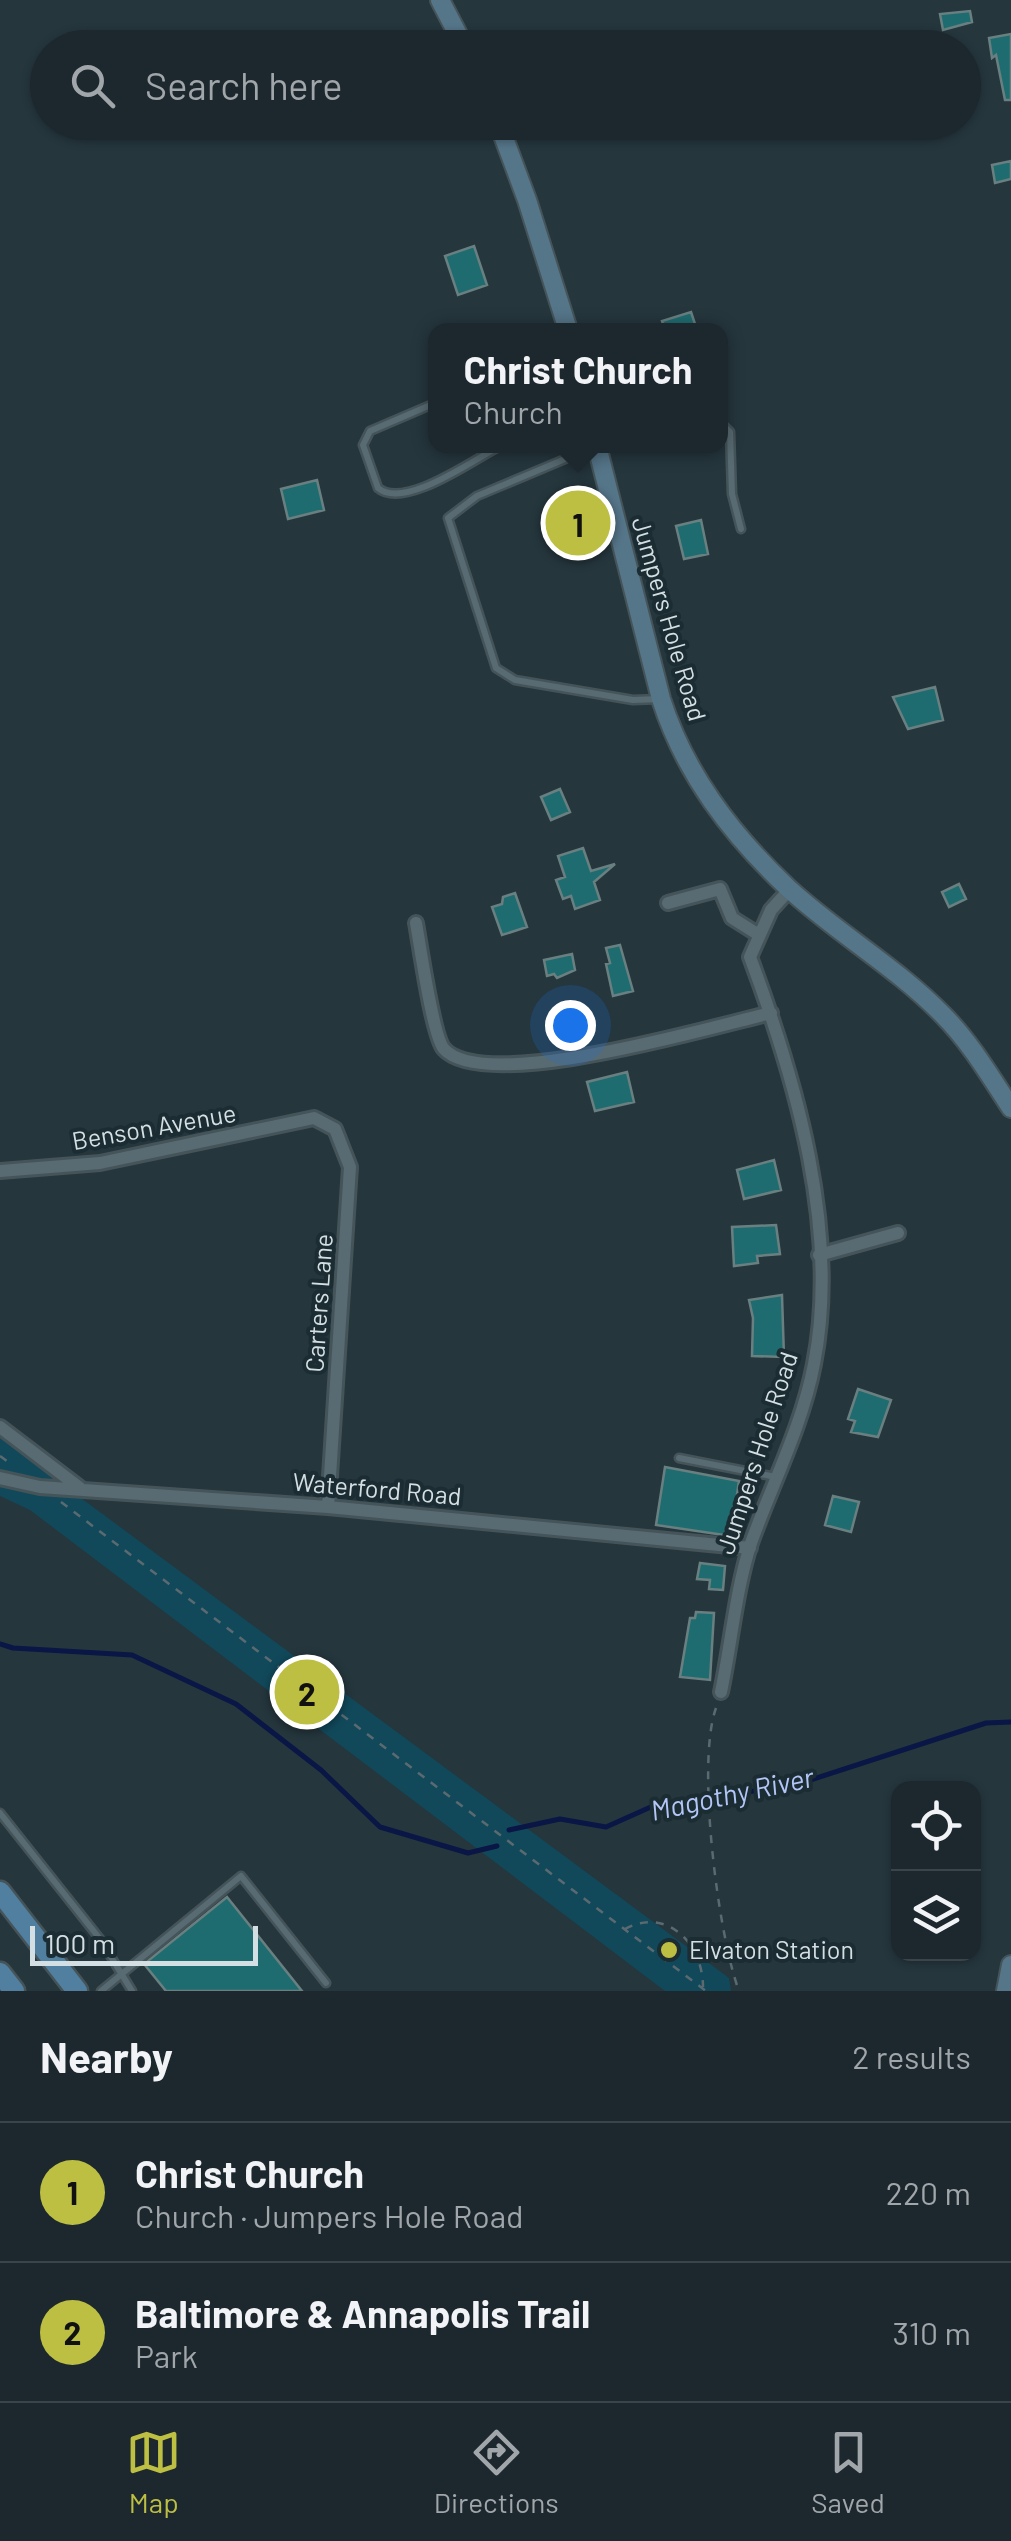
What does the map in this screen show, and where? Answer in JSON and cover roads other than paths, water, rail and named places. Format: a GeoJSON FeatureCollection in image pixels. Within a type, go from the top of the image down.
{"type":"FeatureCollection","features":[{"type":"Feature","properties":{"kind":"main road"},"geometry":{"type":"LineString","coordinates":[[440,0],[456,30]]}},
{"type":"Feature","properties":{"kind":"main road"},"geometry":{"type":"LineString","coordinates":[[504,140],[566,323]]}},
{"type":"Feature","properties":{"kind":"main road","name":"Jumpers Hole Road"},"geometry":{"type":"LineString","coordinates":[[599,453],[661,698],[675,737],[704,792],[750,849],[790,889],[946,1018],[970,1046],[1011,1108]]}},
{"type":"Feature","properties":{"kind":"main road"},"geometry":{"type":"LineString","coordinates":[[0,1892],[77,1991]]}},
{"type":"Feature","properties":{"kind":"main road"},"geometry":{"type":"LineString","coordinates":[[1006,1991],[1011,1965]]}},
{"type":"Feature","properties":{"kind":"street"},"geometry":{"type":"LineString","coordinates":[[668,903],[720,889],[732,918],[760,935],[770,910],[790,889]]}},
{"type":"Feature","properties":{"kind":"street"},"geometry":{"type":"LineString","coordinates":[[416,923],[440,1046],[457,1061],[498,1066],[573,1059],[770,1013]]}},
{"type":"Feature","properties":{"kind":"street","name":"Jumpers Hole Road"},"geometry":{"type":"LineString","coordinates":[[721,1692],[750,1548],[797,1426],[814,1364],[822,1294],[815,1196],[790,1069],[750,957],[760,935]]}},
{"type":"Feature","properties":{"kind":"street","name":"Benson Avenue"},"geometry":{"type":"LineString","coordinates":[[0,1170],[100,1163],[314,1118]]}},
{"type":"Feature","properties":{"kind":"street","name":"Carters Lane"},"geometry":{"type":"LineString","coordinates":[[314,1118],[335,1128],[350,1167],[328,1506]]}},
{"type":"Feature","properties":{"kind":"street"},"geometry":{"type":"LineString","coordinates":[[819,1255],[898,1233]]}},
{"type":"Feature","properties":{"kind":"street"},"geometry":{"type":"LineString","coordinates":[[0,1427],[80,1488]]}},
{"type":"Feature","properties":{"kind":"street","name":"Waterford Road"},"geometry":{"type":"LineString","coordinates":[[0,1478],[40,1487],[328,1506],[750,1548]]}},
{"type":"Feature","properties":{"kind":"lane"},"geometry":{"type":"LineString","coordinates":[[428,406],[364,438],[378,488],[384,493],[405,494],[421,488],[487,453]]}},
{"type":"Feature","properties":{"kind":"lane"},"geometry":{"type":"LineString","coordinates":[[728,430],[732,494],[741,530]]}},
{"type":"Feature","properties":{"kind":"lane"},"geometry":{"type":"LineString","coordinates":[[580,453],[477,496],[448,518],[496,668],[515,680],[633,700],[661,698]]}},
{"type":"Feature","properties":{"kind":"lane"},"geometry":{"type":"LineString","coordinates":[[679,1458],[777,1477]]}},
{"type":"Feature","properties":{"kind":"lane"},"geometry":{"type":"LineString","coordinates":[[0,1813],[100,1939],[132,1991]]}},
{"type":"Feature","properties":{"kind":"lane"},"geometry":{"type":"LineString","coordinates":[[100,1991],[241,1876],[326,1983]]}},
{"type":"Feature","properties":{"kind":"waterway","name":"Magothy River"},"geometry":{"type":"LineString","coordinates":[[0,1644],[132,1655],[236,1704],[321,1770],[380,1827],[468,1853],[497,1846]]}},
{"type":"Feature","properties":{"kind":"waterway","name":"Magothy River"},"geometry":{"type":"LineString","coordinates":[[509,1830],[560,1819],[606,1827],[653,1806],[795,1785],[986,1723],[1011,1722]]}},
{"type":"Feature","properties":{"kind":"place","name":"Christ Church"},"geometry":{"type":"Point","coordinates":[578,523]}},
{"type":"Feature","properties":{"kind":"place","name":"Baltimore & Annapolis Trail"},"geometry":{"type":"Point","coordinates":[307,1692]}},
{"type":"Feature","properties":{"kind":"place","name":"Elvaton Station"},"geometry":{"type":"Point","coordinates":[669,1950]}}]}
